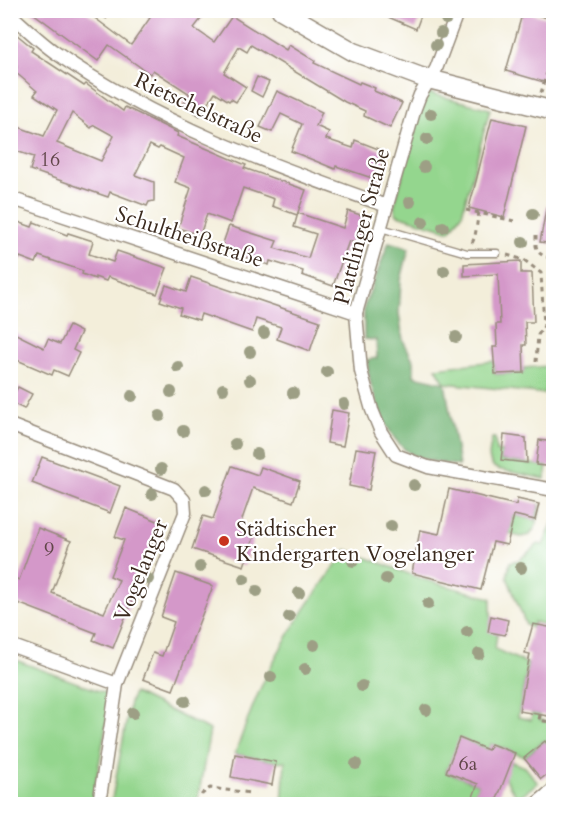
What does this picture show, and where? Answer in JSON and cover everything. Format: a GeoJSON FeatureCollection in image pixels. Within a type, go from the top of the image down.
{"type":"FeatureCollection","features":[{"type":"Feature","properties":{"kind":"main road"},"geometry":{"type":"LineString","coordinates":[[281,10],[354,52],[429,80],[545,109]]}},
{"type":"Feature","properties":{"kind":"street","name":"Plattlinger Straße"},"geometry":{"type":"LineString","coordinates":[[458,10],[436,69],[416,108],[356,313],[361,371],[372,411],[381,432],[396,455],[428,467],[554,490]]}},
{"type":"Feature","properties":{"kind":"street","name":"Rietschelstraße"},"geometry":{"type":"LineString","coordinates":[[10,14],[54,52],[128,98],[212,138],[300,175],[387,206]]}},
{"type":"Feature","properties":{"kind":"street","name":"Schultheißstraße"},"geometry":{"type":"LineString","coordinates":[[10,198],[356,313]]}},
{"type":"Feature","properties":{"kind":"street","name":"Vogelanger"},"geometry":{"type":"LineString","coordinates":[[10,425],[174,489],[184,500],[185,513],[117,684],[99,804]]}},
{"type":"Feature","properties":{"kind":"street"},"geometry":{"type":"LineString","coordinates":[[10,645],[117,684]]}},
{"type":"Feature","properties":{"kind":"street"},"geometry":{"type":"LineString","coordinates":[[536,804],[554,789]]}},
{"type":"Feature","properties":{"kind":"lane"},"geometry":{"type":"LineString","coordinates":[[381,228],[467,253],[497,253]]}},
{"type":"Feature","properties":{"kind":"path"},"geometry":{"type":"LineString","coordinates":[[97,10],[110,21]]}},
{"type":"Feature","properties":{"kind":"path"},"geometry":{"type":"LineString","coordinates":[[545,109],[554,48]]}},
{"type":"Feature","properties":{"kind":"path"},"geometry":{"type":"LineString","coordinates":[[466,210],[514,221]]}},
{"type":"Feature","properties":{"kind":"path"},"geometry":{"type":"LineString","coordinates":[[467,253],[476,235],[475,226],[479,213]]}},
{"type":"Feature","properties":{"kind":"path"},"geometry":{"type":"LineString","coordinates":[[537,235],[538,252],[545,257],[554,258]]}},
{"type":"Feature","properties":{"kind":"path"},"geometry":{"type":"LineString","coordinates":[[497,253],[524,260],[541,273],[544,326],[538,335],[536,362]]}},
{"type":"Feature","properties":{"kind":"path"},"geometry":{"type":"LineString","coordinates":[[540,715],[539,720],[554,723]]}},
{"type":"Feature","properties":{"kind":"path"},"geometry":{"type":"LineString","coordinates":[[200,804],[202,794],[210,788],[251,793]]}},
{"type":"Feature","properties":{"kind":"green space"},"geometry":{"type":"Polygon","coordinates":[[[429,93],[490,109],[462,214],[450,231],[397,215],[394,207],[424,98],[429,93]]]}},
{"type":"Feature","properties":{"kind":"green space"},"geometry":{"type":"Polygon","coordinates":[[[389,242],[409,248],[401,280],[399,313],[403,340],[414,362],[414,376],[445,383],[459,466],[424,459],[403,448],[387,426],[375,399],[367,360],[377,358],[376,340],[364,339],[364,307],[389,242]]]}},
{"type":"Feature","properties":{"kind":"green space"},"geometry":{"type":"Polygon","coordinates":[[[494,361],[495,374],[523,373],[524,368],[549,366],[545,394],[445,383],[436,368],[494,361]]]}},
{"type":"Feature","properties":{"kind":"green space"},"geometry":{"type":"Polygon","coordinates":[[[492,438],[495,438],[496,451],[502,452],[501,460],[547,466],[545,479],[497,469],[493,466],[489,456],[492,438]]]}},
{"type":"Feature","properties":{"kind":"green space"},"geometry":{"type":"Polygon","coordinates":[[[539,504],[541,507],[536,526],[530,535],[521,537],[509,534],[514,515],[535,520],[539,504]]]}},
{"type":"Feature","properties":{"kind":"green space"},"geometry":{"type":"Polygon","coordinates":[[[553,522],[553,627],[534,622],[532,628],[526,625],[507,577],[510,562],[519,560],[538,544],[543,545],[553,522]]]}},
{"type":"Feature","properties":{"kind":"green space"},"geometry":{"type":"Polygon","coordinates":[[[347,550],[422,579],[491,598],[491,616],[497,634],[495,649],[528,664],[518,717],[531,720],[532,713],[540,715],[540,720],[553,723],[553,744],[550,747],[544,741],[525,757],[491,744],[488,750],[460,739],[446,772],[478,784],[474,797],[494,804],[282,804],[285,761],[276,762],[235,754],[259,692],[277,655],[301,614],[347,550]]]}},
{"type":"Feature","properties":{"kind":"green space"},"geometry":{"type":"Polygon","coordinates":[[[10,658],[105,693],[110,703],[92,804],[11,804],[10,658]]]}},
{"type":"Feature","properties":{"kind":"green space"},"geometry":{"type":"Polygon","coordinates":[[[134,693],[210,730],[197,804],[111,804],[130,702],[134,693]]]}},
{"type":"Feature","properties":{"kind":"green space"},"geometry":{"type":"Polygon","coordinates":[[[490,754],[525,767],[538,783],[517,798],[490,754]]]}},
{"type":"Feature","properties":{"kind":"building"},"geometry":{"type":"Polygon","coordinates":[[[29,10],[84,10],[131,45],[150,18],[140,10],[208,10],[194,28],[214,42],[232,16],[286,50],[289,45],[315,61],[314,63],[359,84],[360,82],[375,88],[374,91],[402,103],[390,128],[364,116],[365,111],[345,102],[251,45],[247,52],[239,47],[224,73],[246,87],[236,102],[231,99],[229,101],[215,92],[200,116],[183,105],[190,94],[153,70],[150,74],[109,45],[98,61],[29,10]]]}},
{"type":"Feature","properties":{"kind":"building"},"geometry":{"type":"Polygon","coordinates":[[[372,10],[423,10],[416,29],[372,10]]]}},
{"type":"Feature","properties":{"kind":"building"},"geometry":{"type":"Polygon","coordinates":[[[523,11],[554,20],[554,85],[506,71],[523,11]]]}},
{"type":"Feature","properties":{"kind":"building"},"geometry":{"type":"Polygon","coordinates":[[[10,29],[33,48],[31,51],[84,86],[86,84],[123,111],[125,107],[178,133],[177,136],[246,165],[244,168],[306,190],[297,215],[272,206],[274,199],[243,188],[231,223],[207,214],[200,235],[178,228],[191,188],[175,182],[184,158],[150,145],[135,175],[154,182],[154,201],[149,202],[147,206],[110,192],[108,197],[30,170],[34,157],[10,149],[10,124],[44,136],[57,110],[34,95],[37,91],[14,71],[17,67],[10,61],[10,29]],[[72,113],[57,143],[101,161],[114,136],[94,125],[91,128],[72,113]]]}},
{"type":"Feature","properties":{"kind":"building"},"geometry":{"type":"Polygon","coordinates":[[[257,77],[269,82],[262,97],[251,91],[257,77]]]}},
{"type":"Feature","properties":{"kind":"building"},"geometry":{"type":"Polygon","coordinates":[[[277,91],[322,112],[316,126],[329,132],[326,139],[353,148],[355,140],[386,152],[378,180],[336,166],[335,169],[291,151],[302,124],[281,114],[272,132],[260,127],[277,91]]]}},
{"type":"Feature","properties":{"kind":"building"},"geometry":{"type":"Polygon","coordinates":[[[492,118],[526,126],[504,217],[469,208],[492,118]]]}},
{"type":"Feature","properties":{"kind":"building"},"geometry":{"type":"Polygon","coordinates":[[[547,204],[554,205],[554,244],[540,242],[547,204]]]}},
{"type":"Feature","properties":{"kind":"building"},"geometry":{"type":"Polygon","coordinates":[[[348,211],[367,217],[359,244],[349,241],[333,286],[302,275],[303,271],[270,261],[269,265],[238,255],[239,252],[222,246],[229,226],[277,241],[274,248],[308,258],[316,234],[294,227],[298,213],[343,228],[348,211]]]}},
{"type":"Feature","properties":{"kind":"building"},"geometry":{"type":"Polygon","coordinates":[[[10,219],[32,227],[34,222],[67,235],[68,233],[93,241],[89,254],[113,262],[117,251],[167,268],[157,294],[108,277],[106,281],[95,277],[95,279],[82,274],[83,271],[39,256],[36,263],[20,257],[10,279],[10,219]]]}},
{"type":"Feature","properties":{"kind":"building"},"geometry":{"type":"Polygon","coordinates":[[[521,261],[521,273],[532,273],[534,322],[525,322],[524,373],[495,374],[493,347],[497,347],[496,324],[500,324],[498,274],[464,276],[464,264],[521,261]]]}},
{"type":"Feature","properties":{"kind":"building"},"geometry":{"type":"Polygon","coordinates":[[[191,277],[320,321],[310,351],[277,339],[281,327],[256,319],[252,332],[201,314],[199,320],[179,314],[181,308],[160,301],[166,285],[186,292],[191,277]]]}},
{"type":"Feature","properties":{"kind":"building"},"geometry":{"type":"Polygon","coordinates":[[[69,326],[81,332],[73,350],[79,353],[68,376],[54,370],[52,375],[10,357],[10,331],[44,348],[48,339],[60,344],[69,326]]]}},
{"type":"Feature","properties":{"kind":"building"},"geometry":{"type":"Polygon","coordinates":[[[18,387],[32,394],[24,409],[10,402],[18,387]]]}},
{"type":"Feature","properties":{"kind":"building"},"geometry":{"type":"Polygon","coordinates":[[[332,410],[349,413],[343,446],[327,443],[332,410]]]}},
{"type":"Feature","properties":{"kind":"building"},"geometry":{"type":"Polygon","coordinates":[[[504,435],[526,438],[527,463],[501,460],[504,435]]]}},
{"type":"Feature","properties":{"kind":"building"},"geometry":{"type":"Polygon","coordinates":[[[539,440],[554,442],[554,467],[536,465],[539,440]]]}},
{"type":"Feature","properties":{"kind":"building"},"geometry":{"type":"Polygon","coordinates":[[[356,448],[376,451],[369,490],[349,486],[356,448]]]}},
{"type":"Feature","properties":{"kind":"building"},"geometry":{"type":"Polygon","coordinates":[[[42,457],[120,486],[110,513],[32,483],[42,457]]]}},
{"type":"Feature","properties":{"kind":"building"},"geometry":{"type":"Polygon","coordinates":[[[232,466],[258,475],[261,467],[300,481],[293,502],[253,488],[239,528],[255,534],[244,566],[192,549],[203,516],[213,519],[232,466]]]}},
{"type":"Feature","properties":{"kind":"building"},"geometry":{"type":"Polygon","coordinates":[[[449,489],[516,505],[517,499],[539,504],[535,520],[514,515],[507,545],[493,542],[481,590],[412,573],[420,530],[439,534],[449,489]]]}},
{"type":"Feature","properties":{"kind":"building"},"geometry":{"type":"Polygon","coordinates":[[[126,508],[160,522],[113,648],[93,640],[96,633],[10,600],[10,576],[19,580],[38,528],[71,541],[52,593],[104,613],[119,580],[110,576],[124,540],[115,537],[126,508]]]}},
{"type":"Feature","properties":{"kind":"building"},"geometry":{"type":"Polygon","coordinates":[[[176,573],[213,586],[173,690],[143,679],[153,653],[162,656],[174,622],[161,617],[176,573]]]}},
{"type":"Feature","properties":{"kind":"building"},"geometry":{"type":"Polygon","coordinates":[[[491,616],[508,620],[505,635],[488,632],[491,616]]]}},
{"type":"Feature","properties":{"kind":"building"},"geometry":{"type":"Polygon","coordinates":[[[533,624],[554,628],[554,654],[548,673],[554,674],[554,717],[519,711],[530,654],[525,653],[533,624]]]}},
{"type":"Feature","properties":{"kind":"building"},"geometry":{"type":"Polygon","coordinates":[[[459,738],[488,750],[491,744],[515,753],[495,804],[473,797],[478,784],[446,772],[459,738]]]}},
{"type":"Feature","properties":{"kind":"building"},"geometry":{"type":"Polygon","coordinates":[[[545,741],[554,751],[554,769],[541,779],[524,758],[545,741]]]}},
{"type":"Feature","properties":{"kind":"building"},"geometry":{"type":"Polygon","coordinates":[[[235,754],[276,762],[272,785],[231,777],[235,754]]]}},
{"type":"Feature","properties":{"kind":"place","name":"Städtischer Kindergarten Vogelanger"},"geometry":{"type":"Point","coordinates":[224,541]}}]}
